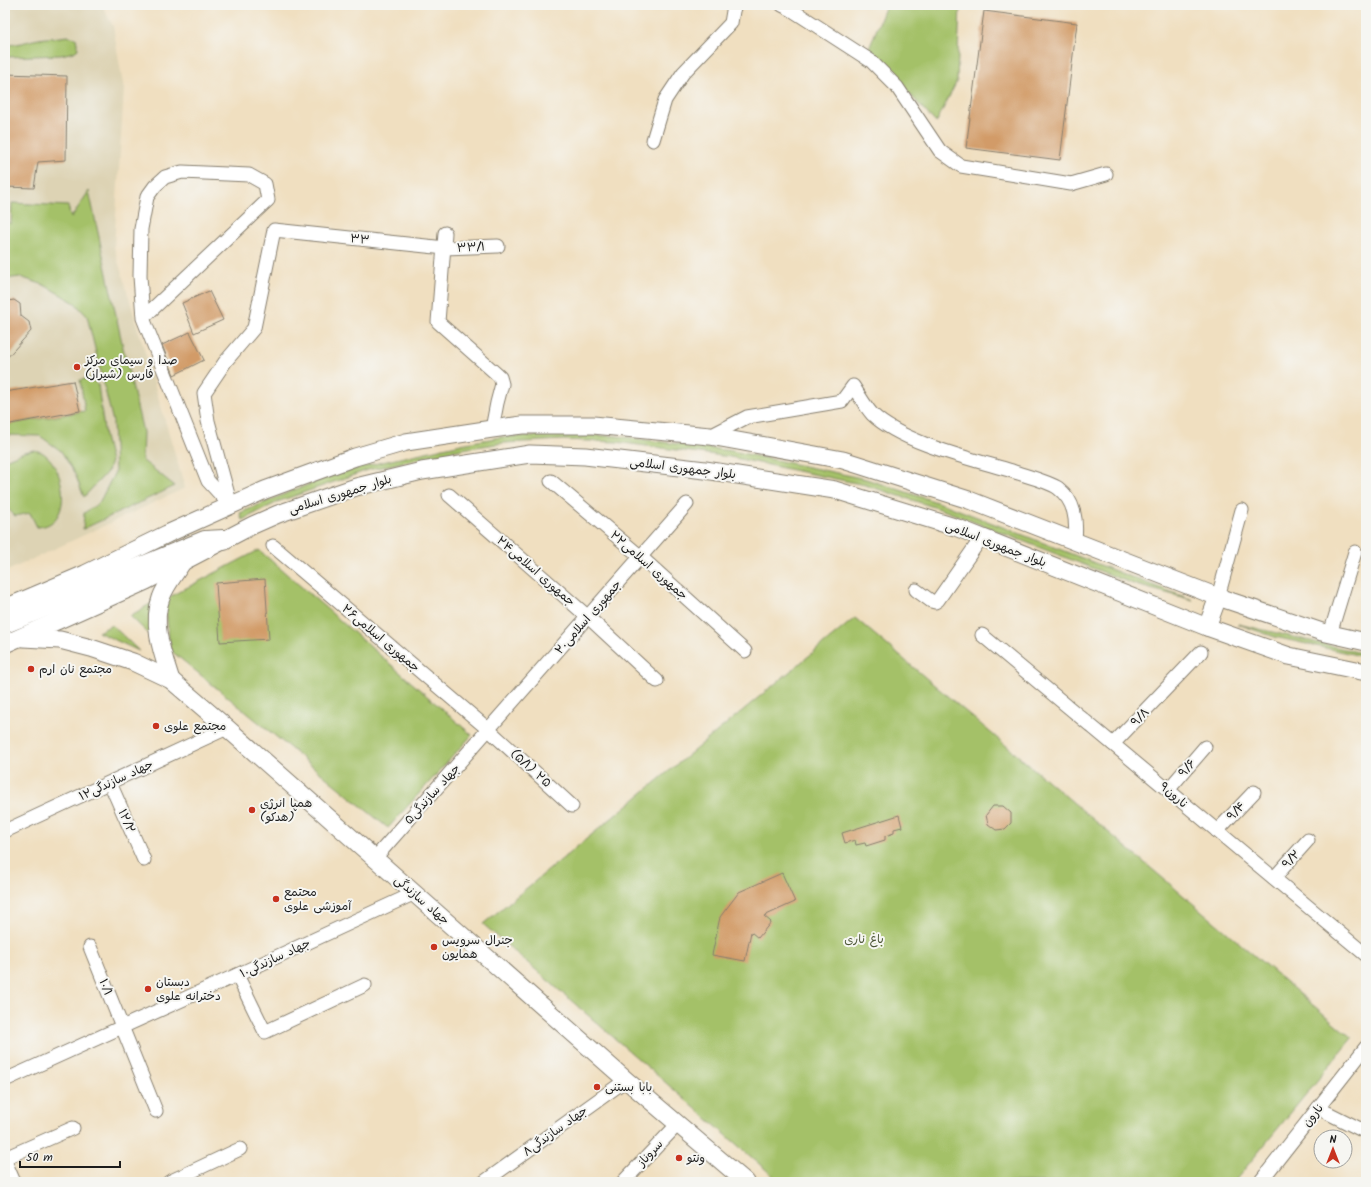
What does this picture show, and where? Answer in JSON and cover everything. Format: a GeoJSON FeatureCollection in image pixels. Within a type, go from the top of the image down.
{"type":"FeatureCollection","features":[{"type":"Feature","properties":{"kind":"highway"},"geometry":{"type":"LineString","coordinates":[[5,623],[205,542],[224,540]]}},
{"type":"Feature","properties":{"kind":"main road"},"geometry":{"type":"LineString","coordinates":[[5,608],[85,574],[167,534],[265,490],[355,456],[406,442],[522,425],[593,425],[710,436],[843,460],[969,500],[1218,596],[1330,634],[1366,642]]}},
{"type":"Feature","properties":{"kind":"main road","name":"بلوار جمهوری اسلامی"},"geometry":{"type":"LineString","coordinates":[[12,641],[182,563],[253,525],[278,514],[356,487],[429,469],[530,454],[585,456],[705,470],[835,490],[958,528],[1207,627],[1289,656],[1366,672]]}},
{"type":"Feature","properties":{"kind":"main road"},"geometry":{"type":"LineString","coordinates":[[171,680],[162,650],[158,609],[166,588],[182,563]]}},
{"type":"Feature","properties":{"kind":"main road"},"geometry":{"type":"LineString","coordinates":[[1207,627],[1218,596]]}},
{"type":"Feature","properties":{"kind":"main road","name":"جهاد سازندگی"},"geometry":{"type":"LineString","coordinates":[[12,641],[60,640],[91,648],[133,662],[171,680],[626,1080],[746,1182]]}},
{"type":"Feature","properties":{"kind":"street"},"geometry":{"type":"LineString","coordinates":[[653,140],[666,100],[683,73],[731,23],[732,11],[735,5]]}},
{"type":"Feature","properties":{"kind":"street"},"geometry":{"type":"LineString","coordinates":[[782,5],[871,61],[897,87],[940,151],[961,166],[1071,184],[1106,174]]}},
{"type":"Feature","properties":{"kind":"street"},"geometry":{"type":"LineString","coordinates":[[142,318],[268,200],[265,184],[249,175],[182,172],[165,176],[147,197],[141,229],[140,276],[142,318],[208,481],[231,506]]}},
{"type":"Feature","properties":{"kind":"street","name":"۳۳"},"geometry":{"type":"LineString","coordinates":[[231,506],[208,421],[204,393],[225,362],[254,328],[274,230],[445,248]]}},
{"type":"Feature","properties":{"kind":"street"},"geometry":{"type":"LineString","coordinates":[[445,233],[438,322],[500,377],[502,384],[492,429]]}},
{"type":"Feature","properties":{"kind":"street","name":"۳۳/۱"},"geometry":{"type":"LineString","coordinates":[[445,248],[498,246]]}},
{"type":"Feature","properties":{"kind":"street"},"geometry":{"type":"LineString","coordinates":[[710,436],[747,417],[842,401],[854,386],[872,414],[890,427],[918,441],[1031,477],[1058,488],[1073,504],[1077,528],[1075,540]]}},
{"type":"Feature","properties":{"kind":"street","name":"جمهوری اسلامی۲۲"},"geometry":{"type":"LineString","coordinates":[[550,481],[641,557],[745,651]]}},
{"type":"Feature","properties":{"kind":"street","name":"جمهوری اسلامی۲۴"},"geometry":{"type":"LineString","coordinates":[[449,495],[588,617],[657,682]]}},
{"type":"Feature","properties":{"kind":"street","name":"جمهوری اسلامی۲۰"},"geometry":{"type":"LineString","coordinates":[[489,730],[687,504]]}},
{"type":"Feature","properties":{"kind":"street"},"geometry":{"type":"LineString","coordinates":[[1218,596],[1242,510]]}},
{"type":"Feature","properties":{"kind":"street"},"geometry":{"type":"LineString","coordinates":[[916,590],[931,601],[935,602],[938,600],[982,537]]}},
{"type":"Feature","properties":{"kind":"street","name":"جمهوری اسلامی۲۶"},"geometry":{"type":"LineString","coordinates":[[273,546],[489,730]]}},
{"type":"Feature","properties":{"kind":"street"},"geometry":{"type":"LineString","coordinates":[[1330,634],[1355,552]]}},
{"type":"Feature","properties":{"kind":"street","name":"نارون۹"},"geometry":{"type":"LineString","coordinates":[[982,635],[1366,955]]}},
{"type":"Feature","properties":{"kind":"street","name":"۹/۸"},"geometry":{"type":"LineString","coordinates":[[1113,744],[1201,652]]}},
{"type":"Feature","properties":{"kind":"street","name":"جهاد سازندگی۱۲"},"geometry":{"type":"LineString","coordinates":[[5,831],[227,728]]}},
{"type":"Feature","properties":{"kind":"street","name":"(۵/۱) ۲۵"},"geometry":{"type":"LineString","coordinates":[[489,730],[572,806]]}},
{"type":"Feature","properties":{"kind":"street","name":"جهاد سازندگی۵"},"geometry":{"type":"LineString","coordinates":[[375,858],[489,730]]}},
{"type":"Feature","properties":{"kind":"street","name":"۹/۶"},"geometry":{"type":"LineString","coordinates":[[1168,790],[1205,747]]}},
{"type":"Feature","properties":{"kind":"street","name":"۱۲/۲"},"geometry":{"type":"LineString","coordinates":[[110,783],[144,860]]}},
{"type":"Feature","properties":{"kind":"street","name":"۹/۴"},"geometry":{"type":"LineString","coordinates":[[1218,831],[1254,792]]}},
{"type":"Feature","properties":{"kind":"street","name":"۹/۲"},"geometry":{"type":"LineString","coordinates":[[1274,878],[1308,840]]}},
{"type":"Feature","properties":{"kind":"street","name":"جهاد سازندگی۱۰"},"geometry":{"type":"LineString","coordinates":[[5,1080],[415,893]]}},
{"type":"Feature","properties":{"kind":"street","name":"۱۰/۱"},"geometry":{"type":"LineString","coordinates":[[90,947],[156,1111]]}},
{"type":"Feature","properties":{"kind":"street"},"geometry":{"type":"LineString","coordinates":[[237,975],[265,1032],[365,985]]}},
{"type":"Feature","properties":{"kind":"street","name":"نارون"},"geometry":{"type":"LineString","coordinates":[[1260,1182],[1366,1047]]}},
{"type":"Feature","properties":{"kind":"street","name":"جهاد سازندگی۸"},"geometry":{"type":"LineString","coordinates":[[490,1180],[626,1080]]}},
{"type":"Feature","properties":{"kind":"street"},"geometry":{"type":"LineString","coordinates":[[1318,1108],[1366,1132]]}},
{"type":"Feature","properties":{"kind":"street","name":"سروناز"},"geometry":{"type":"LineString","coordinates":[[623,1182],[678,1124]]}},
{"type":"Feature","properties":{"kind":"street"},"geometry":{"type":"LineString","coordinates":[[5,1158],[73,1128]]}},
{"type":"Feature","properties":{"kind":"street"},"geometry":{"type":"LineString","coordinates":[[169,1182],[240,1149]]}},
{"type":"Feature","properties":{"kind":"street"},"geometry":{"type":"LineString","coordinates":[[5,1161],[14,1182]]}},
{"type":"Feature","properties":{"kind":"shaded area","name":"صدا و سیمای مرکز فارس (شیراز)"},"geometry":{"type":"Polygon","coordinates":[[[5,5],[102,5],[113,26],[124,90],[114,247],[185,488],[5,572],[5,5]]]}},
{"type":"Feature","properties":{"kind":"green space"},"geometry":{"type":"Polygon","coordinates":[[[886,5],[960,5],[957,81],[936,123],[869,49],[886,5]]]}},
{"type":"Feature","properties":{"kind":"green space"},"geometry":{"type":"Polygon","coordinates":[[[67,36],[76,38],[78,49],[74,52],[61,55],[5,57],[5,45],[18,44],[43,38],[67,36]]]}},
{"type":"Feature","properties":{"kind":"green space"},"geometry":{"type":"Polygon","coordinates":[[[89,191],[143,432],[142,460],[175,486],[83,529],[84,513],[99,503],[115,472],[113,422],[87,316],[75,303],[44,285],[20,277],[5,279],[5,221],[11,224],[12,203],[68,206],[71,218],[89,191]]]}},
{"type":"Feature","properties":{"kind":"green space"},"geometry":{"type":"Polygon","coordinates":[[[90,378],[98,385],[105,437],[111,461],[108,471],[84,497],[75,474],[61,451],[40,436],[5,435],[5,425],[85,411],[80,380],[90,378]]]}},
{"type":"Feature","properties":{"kind":"green space"},"geometry":{"type":"Polygon","coordinates":[[[557,435],[616,436],[732,451],[866,479],[946,505],[1193,600],[1136,585],[943,510],[865,485],[730,457],[616,442],[563,440],[504,443],[462,449],[368,470],[280,501],[242,520],[240,513],[337,474],[374,464],[461,444],[501,437],[557,435]]]}},
{"type":"Feature","properties":{"kind":"green space"},"geometry":{"type":"Polygon","coordinates":[[[34,450],[40,451],[51,460],[61,483],[62,495],[61,507],[57,517],[49,524],[37,527],[30,513],[15,516],[5,506],[5,460],[24,452],[34,450]]]}},
{"type":"Feature","properties":{"kind":"green space"},"geometry":{"type":"Polygon","coordinates":[[[259,550],[472,735],[388,828],[170,650],[165,599],[259,550]]]}},
{"type":"Feature","properties":{"kind":"green space"},"geometry":{"type":"Polygon","coordinates":[[[155,601],[151,636],[130,616],[155,601]]]}},
{"type":"Feature","properties":{"kind":"green space","name":"باغ ناری"},"geometry":{"type":"Polygon","coordinates":[[[855,618],[1352,1038],[1234,1182],[780,1182],[483,924],[855,618]]]}},
{"type":"Feature","properties":{"kind":"green space"},"geometry":{"type":"Polygon","coordinates":[[[1238,624],[1366,654],[1366,657],[1275,637],[1238,624]]]}},
{"type":"Feature","properties":{"kind":"green space"},"geometry":{"type":"Polygon","coordinates":[[[112,625],[139,651],[98,632],[112,625]]]}},
{"type":"Feature","properties":{"kind":"building"},"geometry":{"type":"Polygon","coordinates":[[[984,11],[1077,23],[1060,160],[966,148],[984,11]]]}},
{"type":"Feature","properties":{"kind":"building"},"geometry":{"type":"Polygon","coordinates":[[[5,74],[67,76],[66,160],[38,162],[34,188],[5,187],[5,74]]]}},
{"type":"Feature","properties":{"kind":"building"},"geometry":{"type":"Polygon","coordinates":[[[209,291],[223,320],[194,333],[182,303],[209,291]]]}},
{"type":"Feature","properties":{"kind":"building"},"geometry":{"type":"Polygon","coordinates":[[[14,300],[20,304],[21,316],[29,322],[31,331],[5,360],[5,307],[8,301],[14,300]]]}},
{"type":"Feature","properties":{"kind":"building"},"geometry":{"type":"Polygon","coordinates":[[[190,332],[204,360],[174,375],[162,345],[190,332]]]}},
{"type":"Feature","properties":{"kind":"building"},"geometry":{"type":"Polygon","coordinates":[[[73,381],[80,411],[5,425],[5,392],[73,381]]]}},
{"type":"Feature","properties":{"kind":"building"},"geometry":{"type":"Polygon","coordinates":[[[265,579],[269,639],[220,642],[216,583],[265,579]]]}},
{"type":"Feature","properties":{"kind":"building"},"geometry":{"type":"Polygon","coordinates":[[[993,806],[1003,806],[1011,813],[1011,823],[1005,829],[996,830],[988,824],[986,815],[993,806]]]}},
{"type":"Feature","properties":{"kind":"building"},"geometry":{"type":"Polygon","coordinates":[[[899,815],[902,827],[894,829],[894,833],[885,836],[885,840],[866,846],[865,843],[856,845],[855,840],[845,843],[842,833],[899,815]]]}},
{"type":"Feature","properties":{"kind":"building"},"geometry":{"type":"Polygon","coordinates":[[[782,873],[795,902],[764,916],[771,922],[758,938],[751,932],[745,961],[712,955],[720,917],[739,892],[782,873]]]}},
{"type":"Feature","properties":{"kind":"place","name":"صدا و سیمای مرکز فارس (شیراز)"},"geometry":{"type":"Point","coordinates":[77,367]}},
{"type":"Feature","properties":{"kind":"place","name":"مجتمع نان ارم"},"geometry":{"type":"Point","coordinates":[31,669]}},
{"type":"Feature","properties":{"kind":"place","name":"مجتمع علوی"},"geometry":{"type":"Point","coordinates":[156,726]}},
{"type":"Feature","properties":{"kind":"place","name":"همپا انرژی (هدکو)"},"geometry":{"type":"Point","coordinates":[252,810]}},
{"type":"Feature","properties":{"kind":"place","name":"محتمع آموزشی علوی"},"geometry":{"type":"Point","coordinates":[276,899]}},
{"type":"Feature","properties":{"kind":"place","name":"جنرال سرویس همایون"},"geometry":{"type":"Point","coordinates":[434,947]}},
{"type":"Feature","properties":{"kind":"place","name":"دبستان دخترانه علوی"},"geometry":{"type":"Point","coordinates":[148,989]}},
{"type":"Feature","properties":{"kind":"place","name":"بابا بستنی"},"geometry":{"type":"Point","coordinates":[597,1087]}},
{"type":"Feature","properties":{"kind":"place","name":"ونتو"},"geometry":{"type":"Point","coordinates":[679,1158]}}]}
